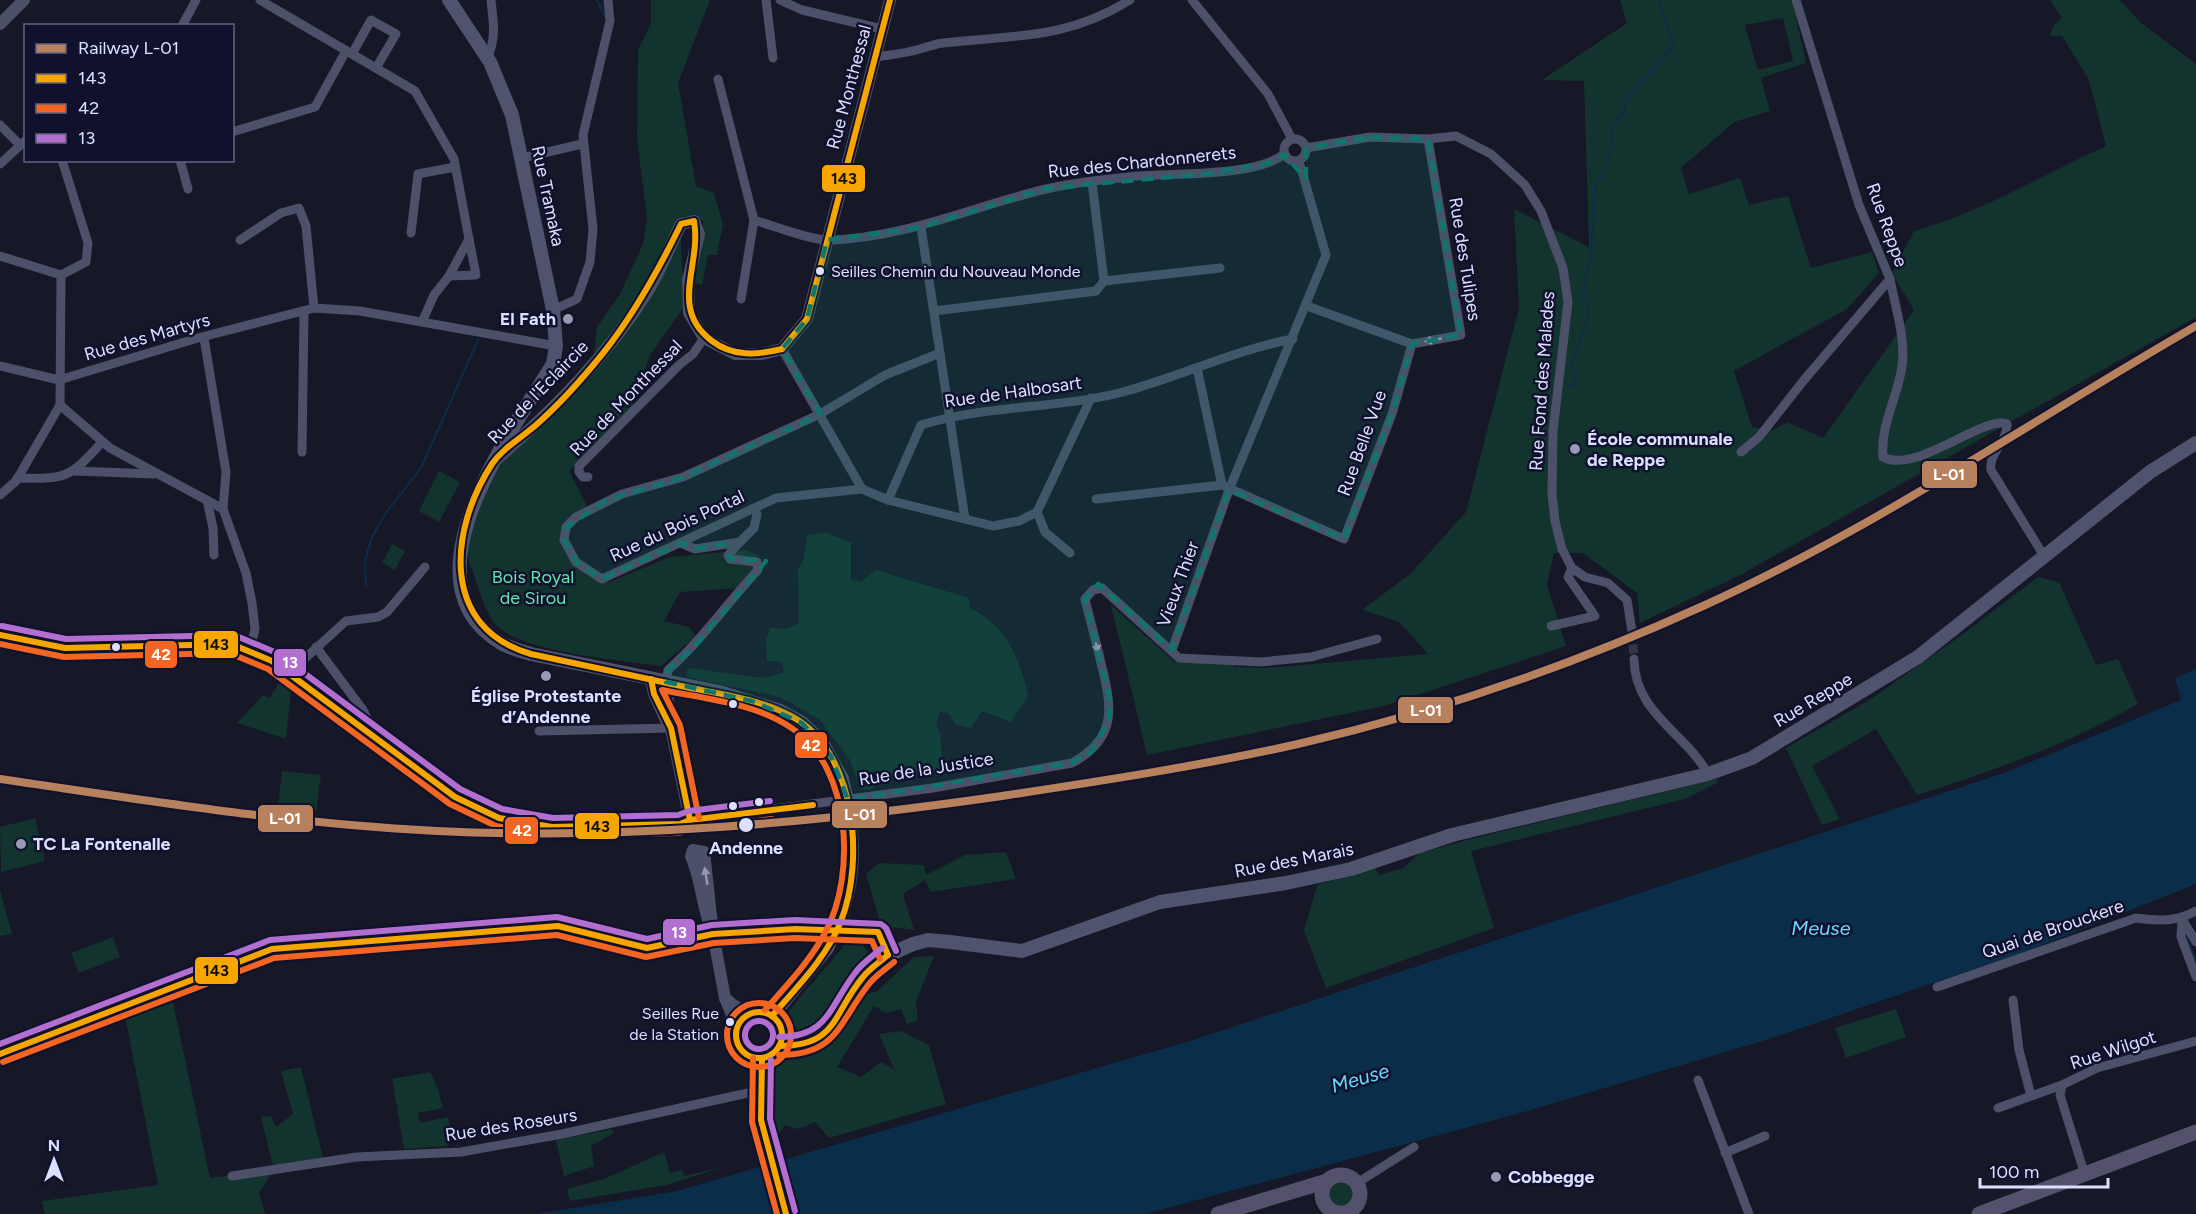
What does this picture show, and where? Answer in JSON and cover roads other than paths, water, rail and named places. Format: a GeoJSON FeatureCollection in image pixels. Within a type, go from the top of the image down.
{"type":"FeatureCollection","features":[{"type":"Feature","properties":{"kind":"main road","name":"Rue Tramaka"},"geometry":{"type":"LineString","coordinates":[[449,0],[487,58],[512,115],[553,310],[556,346]]}},
{"type":"Feature","properties":{"kind":"main road"},"geometry":{"type":"LineString","coordinates":[[556,346],[552,364],[493,463],[469,516],[458,556],[463,593],[480,626],[501,644],[531,654],[741,698],[780,711],[802,723],[821,741],[842,778],[849,805],[852,871],[841,921],[827,948],[772,1016]]}},
{"type":"Feature","properties":{"kind":"main road","name":"Rue Reppe"},"geometry":{"type":"LineString","coordinates":[[1708,774],[1752,758],[1918,657],[2150,472],[2196,443]]}},
{"type":"Feature","properties":{"kind":"main road","name":"Rue des Marais"},"geometry":{"type":"LineString","coordinates":[[779,1046],[799,1048],[814,1043],[826,1034],[864,976],[888,955],[913,944],[928,940],[1022,951],[1160,902],[1286,883],[1351,869],[1452,835],[1708,774]]}},
{"type":"Feature","properties":{"kind":"main road"},"geometry":{"type":"LineString","coordinates":[[762,1012],[772,1016],[779,1024],[782,1035],[779,1046],[772,1054],[762,1059],[744,1054],[738,1047],[737,1027],[751,1014],[762,1012]]}},
{"type":"Feature","properties":{"kind":"main road"},"geometry":{"type":"LineString","coordinates":[[762,1059],[757,1091],[759,1117],[786,1214]]}},
{"type":"Feature","properties":{"kind":"main road"},"geometry":{"type":"LineString","coordinates":[[1979,1214],[2011,1209],[2085,1175],[2196,1132]]}},
{"type":"Feature","properties":{"kind":"main road"},"geometry":{"type":"LineString","coordinates":[[1218,1214],[1293,1193],[1333,1177],[1346,1176],[1357,1183],[1360,1196],[1349,1212],[1334,1211],[1323,1200],[1293,1193]]}},
{"type":"Feature","properties":{"kind":"main road"},"geometry":{"type":"LineString","coordinates":[[1323,1200],[1327,1181]]}},
{"type":"Feature","properties":{"kind":"street"},"geometry":{"type":"LineString","coordinates":[[0,24],[24,0]]}},
{"type":"Feature","properties":{"kind":"street"},"geometry":{"type":"LineString","coordinates":[[183,24],[196,0]]}},
{"type":"Feature","properties":{"kind":"street"},"geometry":{"type":"LineString","coordinates":[[260,0],[415,91],[454,159],[476,275],[449,276]]}},
{"type":"Feature","properties":{"kind":"street"},"geometry":{"type":"LineString","coordinates":[[487,58],[491,50],[495,28],[491,0]]}},
{"type":"Feature","properties":{"kind":"street"},"geometry":{"type":"LineString","coordinates":[[553,310],[577,299],[591,262],[593,229],[582,144],[585,120],[610,21],[608,0]]}},
{"type":"Feature","properties":{"kind":"street"},"geometry":{"type":"LineString","coordinates":[[766,0],[773,58]]}},
{"type":"Feature","properties":{"kind":"street"},"geometry":{"type":"LineString","coordinates":[[780,0],[802,10],[882,29]]}},
{"type":"Feature","properties":{"kind":"street","name":"Rue Monthessal"},"geometry":{"type":"LineString","coordinates":[[782,349],[807,319],[890,0]]}},
{"type":"Feature","properties":{"kind":"street"},"geometry":{"type":"LineString","coordinates":[[876,57],[940,43],[1021,38],[1058,31],[1094,19],[1130,0]]}},
{"type":"Feature","properties":{"kind":"street"},"geometry":{"type":"LineString","coordinates":[[1192,0],[1268,94],[1292,139]]}},
{"type":"Feature","properties":{"kind":"street","name":"Rue Reppe"},"geometry":{"type":"LineString","coordinates":[[1741,452],[1760,437],[1890,279],[1859,204],[1796,0]]}},
{"type":"Feature","properties":{"kind":"street"},"geometry":{"type":"LineString","coordinates":[[234,131],[315,107],[371,20],[396,34],[376,68]]}},
{"type":"Feature","properties":{"kind":"street"},"geometry":{"type":"LineString","coordinates":[[718,79],[754,220],[741,299]]}},
{"type":"Feature","properties":{"kind":"street"},"geometry":{"type":"LineString","coordinates":[[0,125],[23,142],[0,164]]}},
{"type":"Feature","properties":{"kind":"street","name":"Rue Fond des Malades"},"geometry":{"type":"LineString","coordinates":[[1306,147],[1370,137],[1428,139],[1456,136],[1479,147],[1525,184],[1541,211],[1563,268],[1568,302],[1553,432],[1552,494],[1562,549],[1572,568],[1568,577],[1595,616],[1551,626]]}},
{"type":"Feature","properties":{"kind":"street"},"geometry":{"type":"LineString","coordinates":[[1292,139],[1298,139],[1306,147],[1304,158],[1299,161],[1290,161],[1284,154],[1283,147],[1292,139]]}},
{"type":"Feature","properties":{"kind":"street","name":"Rue des Tulipes"},"geometry":{"type":"LineString","coordinates":[[1412,344],[1461,335],[1428,139]]}},
{"type":"Feature","properties":{"kind":"street"},"geometry":{"type":"LineString","coordinates":[[522,158],[582,144]]}},
{"type":"Feature","properties":{"kind":"street","name":"Rue des Chardonnerets"},"geometry":{"type":"LineString","coordinates":[[827,240],[921,227],[1047,188],[1137,176],[1205,174],[1274,162],[1284,154]]}},
{"type":"Feature","properties":{"kind":"street","name":"Vieux Thier"},"geometry":{"type":"LineString","coordinates":[[1111,702],[1085,599],[1093,590],[1102,588],[1172,650],[1225,488],[1293,339],[1326,255],[1299,161]]}},
{"type":"Feature","properties":{"kind":"street"},"geometry":{"type":"LineString","coordinates":[[0,256],[61,275],[86,262],[88,243],[63,162]]}},
{"type":"Feature","properties":{"kind":"street"},"geometry":{"type":"LineString","coordinates":[[181,162],[188,189]]}},
{"type":"Feature","properties":{"kind":"street"},"geometry":{"type":"LineString","coordinates":[[411,232],[418,174],[455,167]]}},
{"type":"Feature","properties":{"kind":"street"},"geometry":{"type":"LineString","coordinates":[[1092,182],[1104,281]]}},
{"type":"Feature","properties":{"kind":"street"},"geometry":{"type":"LineString","coordinates":[[240,240],[281,213],[299,208],[306,226],[315,308]]}},
{"type":"Feature","properties":{"kind":"street"},"geometry":{"type":"LineString","coordinates":[[754,220],[827,240]]}},
{"type":"Feature","properties":{"kind":"street","name":"Rue de l'Eclaircie"},"geometry":{"type":"LineString","coordinates":[[493,463],[538,423],[593,365],[648,290],[681,224],[694,222],[699,234],[688,280],[689,313],[704,338]]}},
{"type":"Feature","properties":{"kind":"street"},"geometry":{"type":"LineString","coordinates":[[921,227],[965,519]]}},
{"type":"Feature","properties":{"kind":"street"},"geometry":{"type":"LineString","coordinates":[[422,322],[434,296],[449,276],[469,239]]}},
{"type":"Feature","properties":{"kind":"street"},"geometry":{"type":"LineString","coordinates":[[934,311],[1096,291],[1104,281],[1220,268]]}},
{"type":"Feature","properties":{"kind":"street"},"geometry":{"type":"LineString","coordinates":[[0,495],[17,478],[60,405],[61,275]]}},
{"type":"Feature","properties":{"kind":"street"},"geometry":{"type":"LineString","coordinates":[[1890,279],[1903,348],[1902,366],[1885,426],[1883,457],[1890,461],[1911,458],[1986,427],[2002,422],[2007,424],[2007,431],[1991,461],[1990,470],[2044,556]]}},
{"type":"Feature","properties":{"kind":"street"},"geometry":{"type":"LineString","coordinates":[[1307,306],[1412,344]]}},
{"type":"Feature","properties":{"kind":"street","name":"Rue des Martyrs"},"geometry":{"type":"LineString","coordinates":[[0,366],[60,380],[204,338],[304,313],[315,308],[360,311],[556,346]]}},
{"type":"Feature","properties":{"kind":"street"},"geometry":{"type":"LineString","coordinates":[[302,452],[304,313]]}},
{"type":"Feature","properties":{"kind":"street"},"geometry":{"type":"LineString","coordinates":[[204,338],[226,472],[223,509],[246,573],[252,603],[255,629],[250,651]]}},
{"type":"Feature","properties":{"kind":"street"},"geometry":{"type":"LineString","coordinates":[[704,338],[735,354],[762,354],[782,349],[862,489],[888,500],[993,525],[1019,521],[1037,512],[1091,398]]}},
{"type":"Feature","properties":{"kind":"street","name":"Rue de Monthessal"},"geometry":{"type":"LineString","coordinates":[[588,477],[583,477],[579,472],[579,466],[679,365],[693,354],[704,338]]}},
{"type":"Feature","properties":{"kind":"street","name":"Rue de Halbosart"},"geometry":{"type":"LineString","coordinates":[[888,500],[921,424],[950,416],[1119,393],[1262,344],[1293,339]]}},
{"type":"Feature","properties":{"kind":"street","name":"Rue Belle Vue"},"geometry":{"type":"LineString","coordinates":[[1225,488],[1344,539],[1392,414],[1412,344]]}},
{"type":"Feature","properties":{"kind":"street"},"geometry":{"type":"LineString","coordinates":[[820,414],[885,375],[940,353]]}},
{"type":"Feature","properties":{"kind":"street"},"geometry":{"type":"LineString","coordinates":[[1096,499],[1225,488],[1197,368]]}},
{"type":"Feature","properties":{"kind":"street"},"geometry":{"type":"LineString","coordinates":[[60,405],[102,442],[156,474],[223,509]]}},
{"type":"Feature","properties":{"kind":"street","name":"Rue du Bois Portal"},"geometry":{"type":"LineString","coordinates":[[820,414],[684,477],[606,500],[576,518],[566,527],[564,540],[576,562],[602,579],[777,498],[862,489]]}},
{"type":"Feature","properties":{"kind":"street"},"geometry":{"type":"LineString","coordinates":[[17,478],[51,479],[69,475],[102,442]]}},
{"type":"Feature","properties":{"kind":"street"},"geometry":{"type":"LineString","coordinates":[[74,471],[156,474]]}},
{"type":"Feature","properties":{"kind":"street"},"geometry":{"type":"LineString","coordinates":[[207,501],[213,528],[214,555]]}},
{"type":"Feature","properties":{"kind":"street"},"geometry":{"type":"LineString","coordinates":[[690,820],[671,728],[666,682],[668,670],[694,647],[731,598],[758,570],[757,562],[730,559],[728,555],[754,528],[757,514],[754,508]]}},
{"type":"Feature","properties":{"kind":"street"},"geometry":{"type":"LineString","coordinates":[[1037,512],[1045,532],[1070,553]]}},
{"type":"Feature","properties":{"kind":"street"},"geometry":{"type":"LineString","coordinates":[[681,543],[695,549],[740,542]]}},
{"type":"Feature","properties":{"kind":"street"},"geometry":{"type":"LineString","coordinates":[[290,672],[346,621],[378,617],[387,612],[425,567]]}},
{"type":"Feature","properties":{"kind":"street"},"geometry":{"type":"LineString","coordinates":[[1572,568],[1585,577],[1608,583],[1627,600],[1632,631]]}},
{"type":"Feature","properties":{"kind":"street","name":"Rue de la Justice"},"geometry":{"type":"LineString","coordinates":[[0,634],[65,648],[231,644],[250,651],[290,672],[455,797],[499,818],[552,827],[680,824],[690,820],[933,788],[1072,763],[1090,753],[1109,721],[1111,702]]}},
{"type":"Feature","properties":{"kind":"street"},"geometry":{"type":"LineString","coordinates":[[1172,650],[1179,658],[1261,662],[1311,657],[1377,639]]}},
{"type":"Feature","properties":{"kind":"street","name":"Rue de la Justice"},"geometry":{"type":"LineString","coordinates":[[316,646],[363,710],[376,736]]}},
{"type":"Feature","properties":{"kind":"street"},"geometry":{"type":"LineString","coordinates":[[1634,659],[1634,677],[1641,694],[1653,711],[1702,763],[1708,774]]}},
{"type":"Feature","properties":{"kind":"street"},"geometry":{"type":"LineString","coordinates":[[651,679],[654,694],[671,728]]}},
{"type":"Feature","properties":{"kind":"street"},"geometry":{"type":"LineString","coordinates":[[538,731],[671,728]]}},
{"type":"Feature","properties":{"kind":"street"},"geometry":{"type":"LineString","coordinates":[[713,934],[707,921],[697,867],[691,856],[693,850],[704,852],[713,934],[725,998],[737,1027]]}},
{"type":"Feature","properties":{"kind":"street"},"geometry":{"type":"LineString","coordinates":[[2182,918],[2196,911]]}},
{"type":"Feature","properties":{"kind":"street","name":"Quai de Brouckere"},"geometry":{"type":"LineString","coordinates":[[1936,987],[2136,918],[2169,921],[2182,918]]}},
{"type":"Feature","properties":{"kind":"street"},"geometry":{"type":"LineString","coordinates":[[2182,918],[2196,942]]}},
{"type":"Feature","properties":{"kind":"street"},"geometry":{"type":"LineString","coordinates":[[2182,918],[2181,937],[2196,977]]}},
{"type":"Feature","properties":{"kind":"street"},"geometry":{"type":"LineString","coordinates":[[0,1054],[272,949],[558,926],[647,948],[713,934],[795,928],[878,932],[888,955]]}},
{"type":"Feature","properties":{"kind":"street"},"geometry":{"type":"LineString","coordinates":[[725,998],[751,1014]]}},
{"type":"Feature","properties":{"kind":"street"},"geometry":{"type":"LineString","coordinates":[[2013,1000],[2019,1050],[2030,1092],[2034,1095]]}},
{"type":"Feature","properties":{"kind":"street","name":"Rue Wilgot"},"geometry":{"type":"LineString","coordinates":[[2085,1175],[2060,1095],[2062,1084],[2097,1068],[2196,1041]]}},
{"type":"Feature","properties":{"kind":"street"},"geometry":{"type":"LineString","coordinates":[[1698,1080],[1749,1214]]}},
{"type":"Feature","properties":{"kind":"street"},"geometry":{"type":"LineString","coordinates":[[1998,1108],[2062,1084]]}},
{"type":"Feature","properties":{"kind":"street","name":"Rue des Roseurs"},"geometry":{"type":"LineString","coordinates":[[232,1176],[357,1157],[461,1152],[562,1134],[757,1091]]}},
{"type":"Feature","properties":{"kind":"street"},"geometry":{"type":"LineString","coordinates":[[1725,1153],[1765,1136]]}},
{"type":"Feature","properties":{"kind":"street"},"geometry":{"type":"LineString","coordinates":[[1357,1183],[1414,1147]]}},
{"type":"Feature","properties":{"kind":"water","name":"Meuse"},"geometry":{"type":"Polygon","coordinates":[[[2196,669],[2196,884],[2027,951],[1766,1040],[1517,1114],[1145,1214],[537,1214],[677,1191],[1193,1040],[2004,773],[2181,700],[2175,678],[2196,669]]]}},
{"type":"Feature","properties":{"kind":"waterway"},"geometry":{"type":"LineString","coordinates":[[597,0],[604,15]]}},
{"type":"Feature","properties":{"kind":"waterway"},"geometry":{"type":"LineString","coordinates":[[1567,385],[1573,386],[1573,362],[1588,318],[1587,300],[1583,291],[1592,249],[1595,186],[1607,169],[1612,139],[1611,126],[1625,112],[1625,101],[1674,45],[1658,0]]}},
{"type":"Feature","properties":{"kind":"waterway"},"geometry":{"type":"LineString","coordinates":[[366,586],[365,561],[369,545],[381,520],[422,466],[478,340]]}},
{"type":"Feature","properties":{"kind":"waterway"},"geometry":{"type":"LineString","coordinates":[[2187,938],[2196,962]]}},
{"type":"Feature","properties":{"kind":"tunnel"},"geometry":{"type":"LineString","coordinates":[[1632,631],[1634,659]]}},
{"type":"Feature","properties":{"kind":"rail line","name":"L-01"},"geometry":{"type":"LineString","coordinates":[[0,779],[327,823],[437,831],[579,833],[720,827],[931,806],[1076,785],[1261,752],[1350,731],[1453,702],[1604,648],[1703,606],[1830,543],[1892,508],[2196,326]]}},
{"type":"Feature","properties":{"kind":"place","name":"Seilles Chemin du Nouveau Monde"},"geometry":{"type":"Point","coordinates":[820,271]}},
{"type":"Feature","properties":{"kind":"place","name":"El Fath"},"geometry":{"type":"Point","coordinates":[568,319]}},
{"type":"Feature","properties":{"kind":"place","name":"École communale de Reppe"},"geometry":{"type":"Point","coordinates":[1575,449]}},
{"type":"Feature","properties":{"kind":"place","name":"Église Protestante d’Andenne"},"geometry":{"type":"Point","coordinates":[546,676]}},
{"type":"Feature","properties":{"kind":"place","name":"Andenne"},"geometry":{"type":"Point","coordinates":[746,825]}},
{"type":"Feature","properties":{"kind":"place","name":"TC La Fontenalle"},"geometry":{"type":"Point","coordinates":[21,844]}},
{"type":"Feature","properties":{"kind":"place","name":"Seilles Rue de la Station"},"geometry":{"type":"Point","coordinates":[730,1022]}},
{"type":"Feature","properties":{"kind":"place","name":"Cobbegge"},"geometry":{"type":"Point","coordinates":[1496,1177]}},
{"type":"Feature","properties":{"kind":"park label","name":"Bois Royal de Sirou"},"geometry":{"type":"Point","coordinates":[533,587]}}]}
